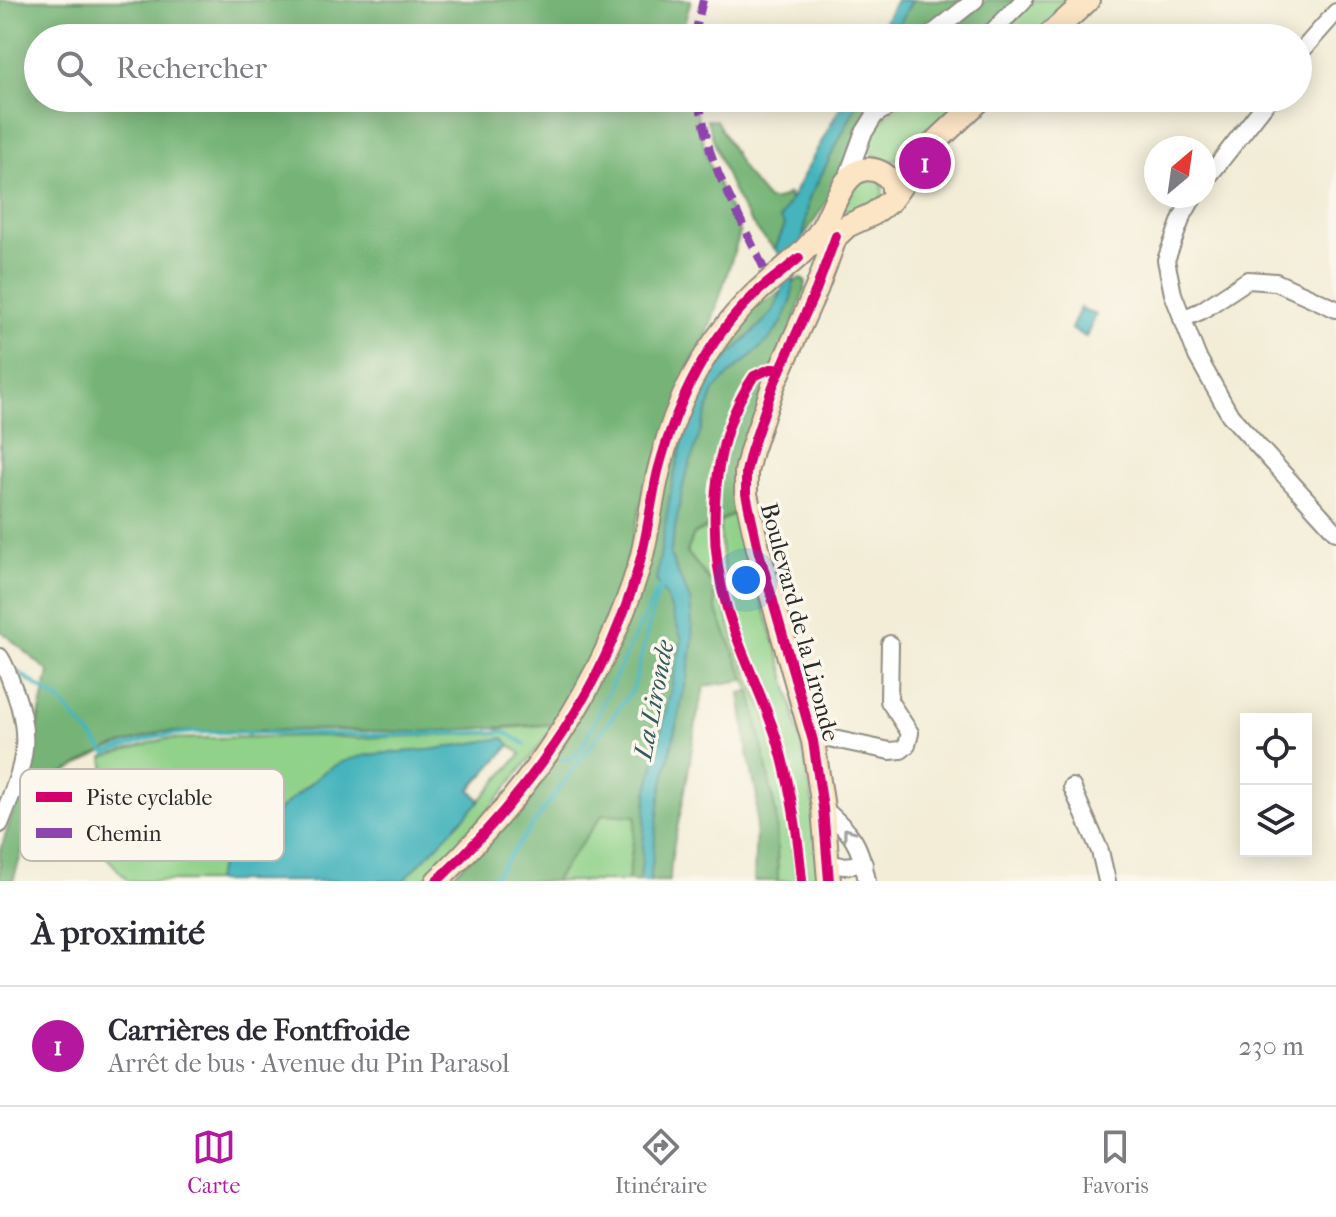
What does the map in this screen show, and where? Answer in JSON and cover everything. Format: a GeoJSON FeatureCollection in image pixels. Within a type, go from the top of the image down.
{"type":"FeatureCollection","features":[{"type":"Feature","properties":{"kind":"street"},"geometry":{"type":"LineString","coordinates":[[945,24],[975,0]]}},
{"type":"Feature","properties":{"kind":"street"},"geometry":{"type":"LineString","coordinates":[[1000,24],[1024,0]]}},
{"type":"Feature","properties":{"kind":"street"},"geometry":{"type":"LineString","coordinates":[[1061,24],[1088,0]]}},
{"type":"Feature","properties":{"kind":"street"},"geometry":{"type":"LineString","coordinates":[[1312,39],[1336,12]]}},
{"type":"Feature","properties":{"kind":"street"},"geometry":{"type":"LineString","coordinates":[[862,219],[844,217],[835,203],[867,127],[877,112]]}},
{"type":"Feature","properties":{"kind":"street"},"geometry":{"type":"LineString","coordinates":[[875,115],[880,112]]}},
{"type":"Feature","properties":{"kind":"street"},"geometry":{"type":"LineString","coordinates":[[437,881],[460,859],[538,768],[586,690],[618,625],[634,581],[665,446],[700,364],[741,309],[776,277],[806,258],[830,230],[847,226],[877,211],[893,196],[925,152],[967,112]]}},
{"type":"Feature","properties":{"kind":"street"},"geometry":{"type":"LineString","coordinates":[[1216,167],[1259,112]]}},
{"type":"Feature","properties":{"kind":"street"},"geometry":{"type":"LineString","coordinates":[[859,148],[872,170],[890,179],[893,196]]}},
{"type":"Feature","properties":{"kind":"street"},"geometry":{"type":"LineString","coordinates":[[846,181],[860,171],[899,164],[925,152]]}},
{"type":"Feature","properties":{"kind":"street","name":"Boulevard de la Lironde"},"geometry":{"type":"LineString","coordinates":[[828,872],[813,741],[758,549],[746,494],[751,451],[773,386],[816,290],[835,203]]}},
{"type":"Feature","properties":{"kind":"street"},"geometry":{"type":"LineString","coordinates":[[1187,208],[1166,260],[1182,319],[1197,356],[1230,415],[1336,532]]}},
{"type":"Feature","properties":{"kind":"street","name":"Boulevard de la Lironde"},"geometry":{"type":"LineString","coordinates":[[806,258],[818,272],[816,290]]}},
{"type":"Feature","properties":{"kind":"street"},"geometry":{"type":"LineString","coordinates":[[1182,319],[1201,311],[1248,280],[1276,282],[1336,309]]}},
{"type":"Feature","properties":{"kind":"street"},"geometry":{"type":"LineString","coordinates":[[813,741],[829,738],[890,751],[901,750],[907,745],[910,733],[889,701],[890,644]]}},
{"type":"Feature","properties":{"kind":"street"},"geometry":{"type":"LineString","coordinates":[[0,657],[24,717],[26,729],[21,769]]}},
{"type":"Feature","properties":{"kind":"street"},"geometry":{"type":"LineString","coordinates":[[0,824],[20,771]]}},
{"type":"Feature","properties":{"kind":"street"},"geometry":{"type":"LineString","coordinates":[[1072,787],[1100,851],[1107,881]]}},
{"type":"Feature","properties":{"kind":"street"},"geometry":{"type":"LineString","coordinates":[[823,808],[853,834],[866,873]]}},
{"type":"Feature","properties":{"kind":"street"},"geometry":{"type":"LineString","coordinates":[[828,872],[843,866],[866,873]]}},
{"type":"Feature","properties":{"kind":"green space"},"geometry":{"type":"Polygon","coordinates":[[[0,0],[691,0],[684,24],[24,24],[24,112],[696,112],[708,161],[740,233],[711,324],[641,505],[614,613],[597,653],[555,724],[418,732],[161,732],[107,749],[71,769],[27,769],[49,672],[0,630],[0,0]]]}},
{"type":"Feature","properties":{"kind":"green space"},"geometry":{"type":"Polygon","coordinates":[[[912,0],[963,0],[935,24],[899,24],[912,0]]]}},
{"type":"Feature","properties":{"kind":"green space"},"geometry":{"type":"Polygon","coordinates":[[[986,0],[1016,0],[993,24],[954,24],[986,0]]]}},
{"type":"Feature","properties":{"kind":"green space"},"geometry":{"type":"Polygon","coordinates":[[[1033,0],[1071,0],[1047,24],[1010,24],[1033,0]]]}},
{"type":"Feature","properties":{"kind":"green space"},"geometry":{"type":"Polygon","coordinates":[[[853,112],[874,112],[852,162],[803,238],[809,199],[853,112]]]}},
{"type":"Feature","properties":{"kind":"green space"},"geometry":{"type":"Polygon","coordinates":[[[957,112],[922,147],[893,160],[879,158],[867,148],[877,125],[889,113],[957,112]]]}},
{"type":"Feature","properties":{"kind":"green space"},"geometry":{"type":"Polygon","coordinates":[[[707,120],[716,120],[745,173],[768,200],[777,200],[789,194],[796,250],[784,258],[757,230],[741,206],[721,163],[707,120]]]}},
{"type":"Feature","properties":{"kind":"green space"},"geometry":{"type":"Polygon","coordinates":[[[861,179],[882,180],[883,198],[849,213],[842,207],[861,179]]]}},
{"type":"Feature","properties":{"kind":"green space"},"geometry":{"type":"Polygon","coordinates":[[[800,278],[806,282],[804,292],[742,468],[733,482],[734,514],[694,534],[687,552],[713,585],[716,609],[745,680],[705,686],[673,848],[670,881],[628,881],[636,816],[603,814],[554,881],[446,881],[505,826],[563,747],[694,391],[753,305],[769,299],[800,278]]]}},
{"type":"Feature","properties":{"kind":"green space"},"geometry":{"type":"Polygon","coordinates":[[[734,514],[794,712],[815,813],[820,881],[806,881],[797,814],[783,747],[742,637],[726,582],[720,522],[734,514]]]}},
{"type":"Feature","properties":{"kind":"green space"},"geometry":{"type":"Polygon","coordinates":[[[712,526],[728,621],[766,716],[780,764],[799,881],[778,881],[776,814],[751,692],[716,609],[713,585],[687,552],[694,534],[712,526]]]}},
{"type":"Feature","properties":{"kind":"green space"},"geometry":{"type":"Polygon","coordinates":[[[751,692],[776,814],[778,881],[754,881],[757,796],[740,693],[751,692]]]}},
{"type":"Feature","properties":{"kind":"green space"},"geometry":{"type":"Polygon","coordinates":[[[555,724],[492,806],[422,881],[128,881],[110,861],[284,861],[284,769],[105,769],[103,757],[165,739],[359,738],[501,733],[498,729],[555,724]],[[510,745],[470,790],[480,800],[521,754],[510,745]]]}},
{"type":"Feature","properties":{"kind":"green space"},"geometry":{"type":"Polygon","coordinates":[[[20,791],[20,858],[13,881],[0,881],[0,852],[20,791]]]}},
{"type":"Feature","properties":{"kind":"green space"},"geometry":{"type":"Polygon","coordinates":[[[598,804],[636,816],[628,881],[531,881],[598,804]]]}},
{"type":"Feature","properties":{"kind":"water"},"geometry":{"type":"Polygon","coordinates":[[[896,0],[912,0],[899,24],[883,24],[896,0]]]}},
{"type":"Feature","properties":{"kind":"water"},"geometry":{"type":"Polygon","coordinates":[[[837,112],[853,112],[809,199],[803,238],[797,250],[791,301],[783,321],[768,341],[714,391],[684,481],[670,555],[690,600],[693,640],[660,798],[650,881],[640,881],[647,795],[682,640],[667,598],[656,580],[672,483],[683,440],[703,388],[721,364],[773,312],[782,291],[784,260],[775,249],[785,225],[780,219],[837,112]]]}},
{"type":"Feature","properties":{"kind":"water"},"geometry":{"type":"Polygon","coordinates":[[[1080,308],[1096,315],[1086,337],[1071,329],[1080,308]]]}},
{"type":"Feature","properties":{"kind":"water"},"geometry":{"type":"Polygon","coordinates":[[[504,738],[510,745],[470,789],[480,801],[403,881],[215,881],[223,861],[284,861],[284,806],[325,771],[365,756],[504,738]]]}},
{"type":"Feature","properties":{"kind":"waterway","name":"La Lironde"},"geometry":{"type":"LineString","coordinates":[[491,881],[633,689],[654,605],[662,586]]}},
{"type":"Feature","properties":{"kind":"waterway"},"geometry":{"type":"LineString","coordinates":[[561,759],[570,760],[581,749],[658,588]]}},
{"type":"Feature","properties":{"kind":"waterway"},"geometry":{"type":"LineString","coordinates":[[19,673],[60,701],[106,753],[158,736],[195,732],[385,735],[505,732],[525,744]]}},
{"type":"Feature","properties":{"kind":"marked path"},"geometry":{"type":"LineString","coordinates":[[697,24],[703,0]]}},
{"type":"Feature","properties":{"kind":"marked path"},"geometry":{"type":"LineString","coordinates":[[701,112],[719,175],[770,281]]}},
{"type":"Feature","properties":{"kind":"cycle path"},"geometry":{"type":"LineString","coordinates":[[829,881],[813,741],[758,549],[746,494],[746,472],[773,386],[816,290],[836,236]]}},
{"type":"Feature","properties":{"kind":"cycle path"},"geometry":{"type":"LineString","coordinates":[[437,881],[517,794],[565,729],[585,695],[604,660],[631,593],[665,447],[683,400],[706,356],[736,315],[758,291],[799,258]]}},
{"type":"Feature","properties":{"kind":"cycle path"},"geometry":{"type":"LineString","coordinates":[[780,369],[770,369],[754,376],[728,430],[716,491],[716,553],[728,612],[783,760],[802,881]]}},
{"type":"Feature","properties":{"kind":"place","name":"Carrières de Fontfroide"},"geometry":{"type":"Point","coordinates":[925,163]}}]}
